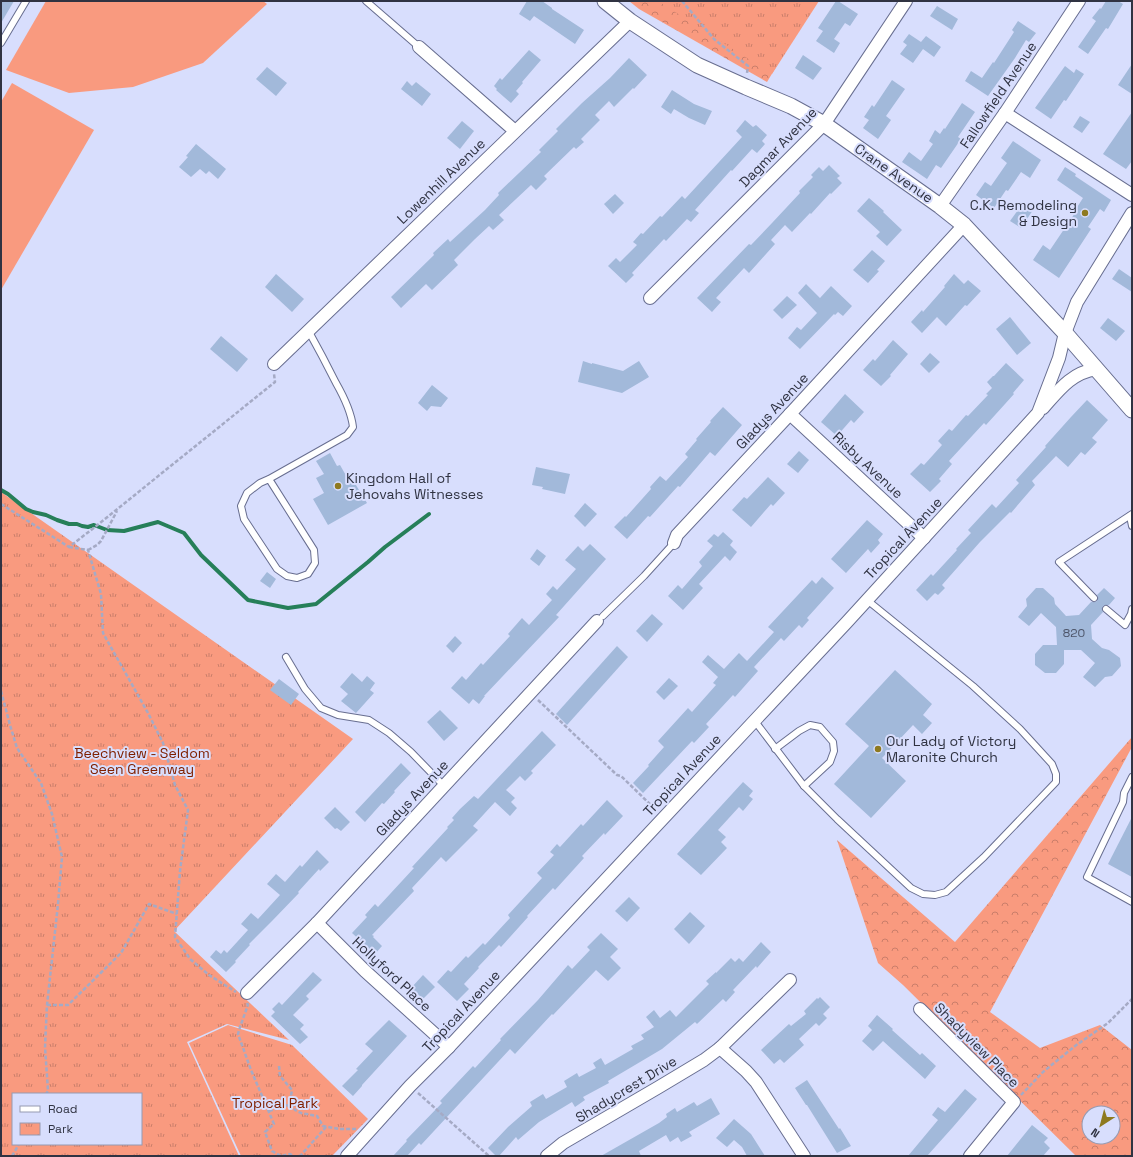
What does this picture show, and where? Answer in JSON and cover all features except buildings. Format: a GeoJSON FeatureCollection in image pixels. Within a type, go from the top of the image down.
{"type":"FeatureCollection","features":[{"type":"Feature","properties":{"kind":"street","name":"Crane Avenue"},"geometry":{"type":"LineString","coordinates":[[606,1],[630,21],[697,65],[791,106],[824,124],[940,206],[964,225],[1065,333],[1132,410]]}},
{"type":"Feature","properties":{"kind":"street","name":"Dagmar Avenue"},"geometry":{"type":"LineString","coordinates":[[650,298],[824,124],[906,1]]}},
{"type":"Feature","properties":{"kind":"street","name":"Fallowfield Avenue"},"geometry":{"type":"LineString","coordinates":[[940,206],[1005,113],[1080,1]]}},
{"type":"Feature","properties":{"kind":"street","name":"Lowenhill Avenue"},"geometry":{"type":"LineString","coordinates":[[274,364],[630,21]]}},
{"type":"Feature","properties":{"kind":"street"},"geometry":{"type":"LineString","coordinates":[[419,47],[515,131]]}},
{"type":"Feature","properties":{"kind":"street"},"geometry":{"type":"LineString","coordinates":[[1005,113],[1132,195]]}},
{"type":"Feature","properties":{"kind":"street","name":"Tropical Avenue"},"geometry":{"type":"LineString","coordinates":[[1038,413],[1059,358],[1065,333],[1077,302],[1132,213]]}},
{"type":"Feature","properties":{"kind":"street","name":"Gladys Avenue"},"geometry":{"type":"LineString","coordinates":[[674,543],[676,535],[964,225]]}},
{"type":"Feature","properties":{"kind":"street","name":"Tropical Avenue"},"geometry":{"type":"LineString","coordinates":[[347,1156],[410,1086],[867,600],[1066,382],[1086,370],[1096,369]]}},
{"type":"Feature","properties":{"kind":"street","name":"Risby Avenue"},"geometry":{"type":"LineString","coordinates":[[790,414],[924,538]]}},
{"type":"Feature","properties":{"kind":"street","name":"Gladys Avenue"},"geometry":{"type":"LineString","coordinates":[[244,996],[317,923],[600,619]]}},
{"type":"Feature","properties":{"kind":"street","name":"Hollyford Place"},"geometry":{"type":"LineString","coordinates":[[317,923],[365,971],[448,1047]]}},
{"type":"Feature","properties":{"kind":"street","name":"Shadycrest Drive"},"geometry":{"type":"LineString","coordinates":[[547,1156],[563,1143],[659,1088],[704,1060],[720,1048],[790,980]]}},
{"type":"Feature","properties":{"kind":"street","name":"Shadyview Place"},"geometry":{"type":"LineString","coordinates":[[920,1009],[1014,1102]]}},
{"type":"Feature","properties":{"kind":"street"},"geometry":{"type":"LineString","coordinates":[[720,1048],[756,1082],[804,1156]]}},
{"type":"Feature","properties":{"kind":"street"},"geometry":{"type":"LineString","coordinates":[[970,1156],[1014,1102]]}},
{"type":"Feature","properties":{"kind":"lane"},"geometry":{"type":"LineString","coordinates":[[1,43],[26,1]]}},
{"type":"Feature","properties":{"kind":"lane"},"geometry":{"type":"LineString","coordinates":[[366,1],[419,47]]}},
{"type":"Feature","properties":{"kind":"lane"},"geometry":{"type":"LineString","coordinates":[[269,479],[314,550],[315,563],[308,574],[298,578],[287,576],[277,569],[244,519],[241,506],[247,493],[260,483],[347,435],[353,427],[352,417],[347,403],[308,330]]}},
{"type":"Feature","properties":{"kind":"lane"},"geometry":{"type":"LineString","coordinates":[[1094,598],[1059,562],[1131,515],[1132,526]]}},
{"type":"Feature","properties":{"kind":"lane","name":"Gladys Avenue"},"geometry":{"type":"LineString","coordinates":[[600,619],[644,576],[674,543]]}},
{"type":"Feature","properties":{"kind":"lane"},"geometry":{"type":"LineString","coordinates":[[754,720],[804,786],[837,819],[912,888],[923,894],[935,895],[946,892],[984,857],[1056,782],[1056,774],[1052,764],[1020,729],[973,686],[867,600]]}},
{"type":"Feature","properties":{"kind":"lane"},"geometry":{"type":"LineString","coordinates":[[1106,609],[1125,625],[1132,609]]}},
{"type":"Feature","properties":{"kind":"lane"},"geometry":{"type":"LineString","coordinates":[[286,657],[306,689],[321,708],[338,715],[369,720],[411,752],[444,786]]}},
{"type":"Feature","properties":{"kind":"lane"},"geometry":{"type":"LineString","coordinates":[[775,749],[799,731],[810,725],[820,728],[833,742],[834,751],[830,762],[804,786]]}},
{"type":"Feature","properties":{"kind":"lane"},"geometry":{"type":"LineString","coordinates":[[1132,777],[1124,793],[1123,802],[1087,877],[1132,902]]}},
{"type":"Feature","properties":{"kind":"path"},"geometry":{"type":"LineString","coordinates":[[682,1],[714,39],[748,66],[746,87]]}},
{"type":"Feature","properties":{"kind":"path"},"geometry":{"type":"LineString","coordinates":[[68,547],[275,382],[274,364]]}},
{"type":"Feature","properties":{"kind":"path"},"geometry":{"type":"LineString","coordinates":[[1,504],[68,547],[88,550],[101,541],[118,508]]}},
{"type":"Feature","properties":{"kind":"path"},"geometry":{"type":"LineString","coordinates":[[88,550],[101,594],[102,633],[148,713],[163,743],[175,786],[188,810],[180,871],[175,937],[190,959],[209,975],[244,996],[248,1005],[238,1034],[251,1070],[274,1124],[265,1132],[272,1151],[281,1156],[290,1154],[294,1156]]}},
{"type":"Feature","properties":{"kind":"path"},"geometry":{"type":"LineString","coordinates":[[1,691],[17,748],[41,784],[52,814],[62,857],[47,1005],[45,1048],[48,1091],[47,1093]]}},
{"type":"Feature","properties":{"kind":"path"},"geometry":{"type":"LineString","coordinates":[[530,693],[656,810]]}},
{"type":"Feature","properties":{"kind":"path"},"geometry":{"type":"LineString","coordinates":[[47,1005],[68,1005],[121,953],[150,904],[177,914]]}},
{"type":"Feature","properties":{"kind":"path"},"geometry":{"type":"LineString","coordinates":[[1014,1102],[1044,1072],[1075,1046],[1108,1024],[1132,998]]}},
{"type":"Feature","properties":{"kind":"path"},"geometry":{"type":"LineString","coordinates":[[279,1066],[280,1076],[292,1090],[290,1101],[295,1110],[301,1113],[317,1116],[323,1126],[339,1129],[361,1130]]}},
{"type":"Feature","properties":{"kind":"path"},"geometry":{"type":"LineString","coordinates":[[410,1086],[489,1156]]}},
{"type":"Feature","properties":{"kind":"path"},"geometry":{"type":"LineString","coordinates":[[269,1111],[292,1104]]}},
{"type":"Feature","properties":{"kind":"path"},"geometry":{"type":"LineString","coordinates":[[299,1156],[326,1126]]}},
{"type":"Feature","properties":{"kind":"path"},"geometry":{"type":"LineString","coordinates":[[12,1156],[18,1145]]}},
{"type":"Feature","properties":{"kind":"green space"},"geometry":{"type":"Polygon","coordinates":[[[46,1],[263,1],[267,4],[203,63],[133,87],[69,93],[6,70],[46,1]]]}},
{"type":"Feature","properties":{"kind":"green space"},"geometry":{"type":"Polygon","coordinates":[[[629,1],[816,1],[767,82],[639,9],[629,1]]]}},
{"type":"Feature","properties":{"kind":"green space"},"geometry":{"type":"Polygon","coordinates":[[[658,1],[819,1],[772,74],[658,1]]]}},
{"type":"Feature","properties":{"kind":"green space"},"geometry":{"type":"Polygon","coordinates":[[[12,83],[94,130],[1,290],[1,102],[12,83]]]}},
{"type":"Feature","properties":{"kind":"green space","name":"Beechview - Seldom Seen Greenway"},"geometry":{"type":"Polygon","coordinates":[[[1,492],[353,739],[174,931],[289,1040],[227,1024],[187,1042],[239,1156],[1,1156],[1,492]]]}},
{"type":"Feature","properties":{"kind":"green space"},"geometry":{"type":"Polygon","coordinates":[[[1132,737],[1132,747],[990,1012],[1040,1048],[1100,1025],[1132,1050],[1132,1156],[1076,1156],[903,985],[878,963],[837,840],[955,942],[1132,737]]]}},
{"type":"Feature","properties":{"kind":"green space","name":"Tropical Park"},"geometry":{"type":"Polygon","coordinates":[[[228,1025],[292,1045],[368,1119],[332,1156],[241,1156],[189,1043],[228,1025]]]}},
{"type":"Feature","properties":{"kind":"waterway"},"geometry":{"type":"LineString","coordinates":[[1,490],[26,509],[69,524],[77,524],[88,527],[94,525],[107,530],[124,531],[158,522],[184,533],[201,555],[248,600],[288,608],[316,604],[385,547],[429,514]]}},
{"type":"Feature","properties":{"kind":"place","name":"C.K. Remodeling & Design"},"geometry":{"type":"Point","coordinates":[1085,213]}},
{"type":"Feature","properties":{"kind":"place","name":"Kingdom Hall of Jehovahs Witnesses"},"geometry":{"type":"Point","coordinates":[338,486]}},
{"type":"Feature","properties":{"kind":"place","name":"Our Lady of Victory Maronite Church"},"geometry":{"type":"Point","coordinates":[878,749]}}]}
